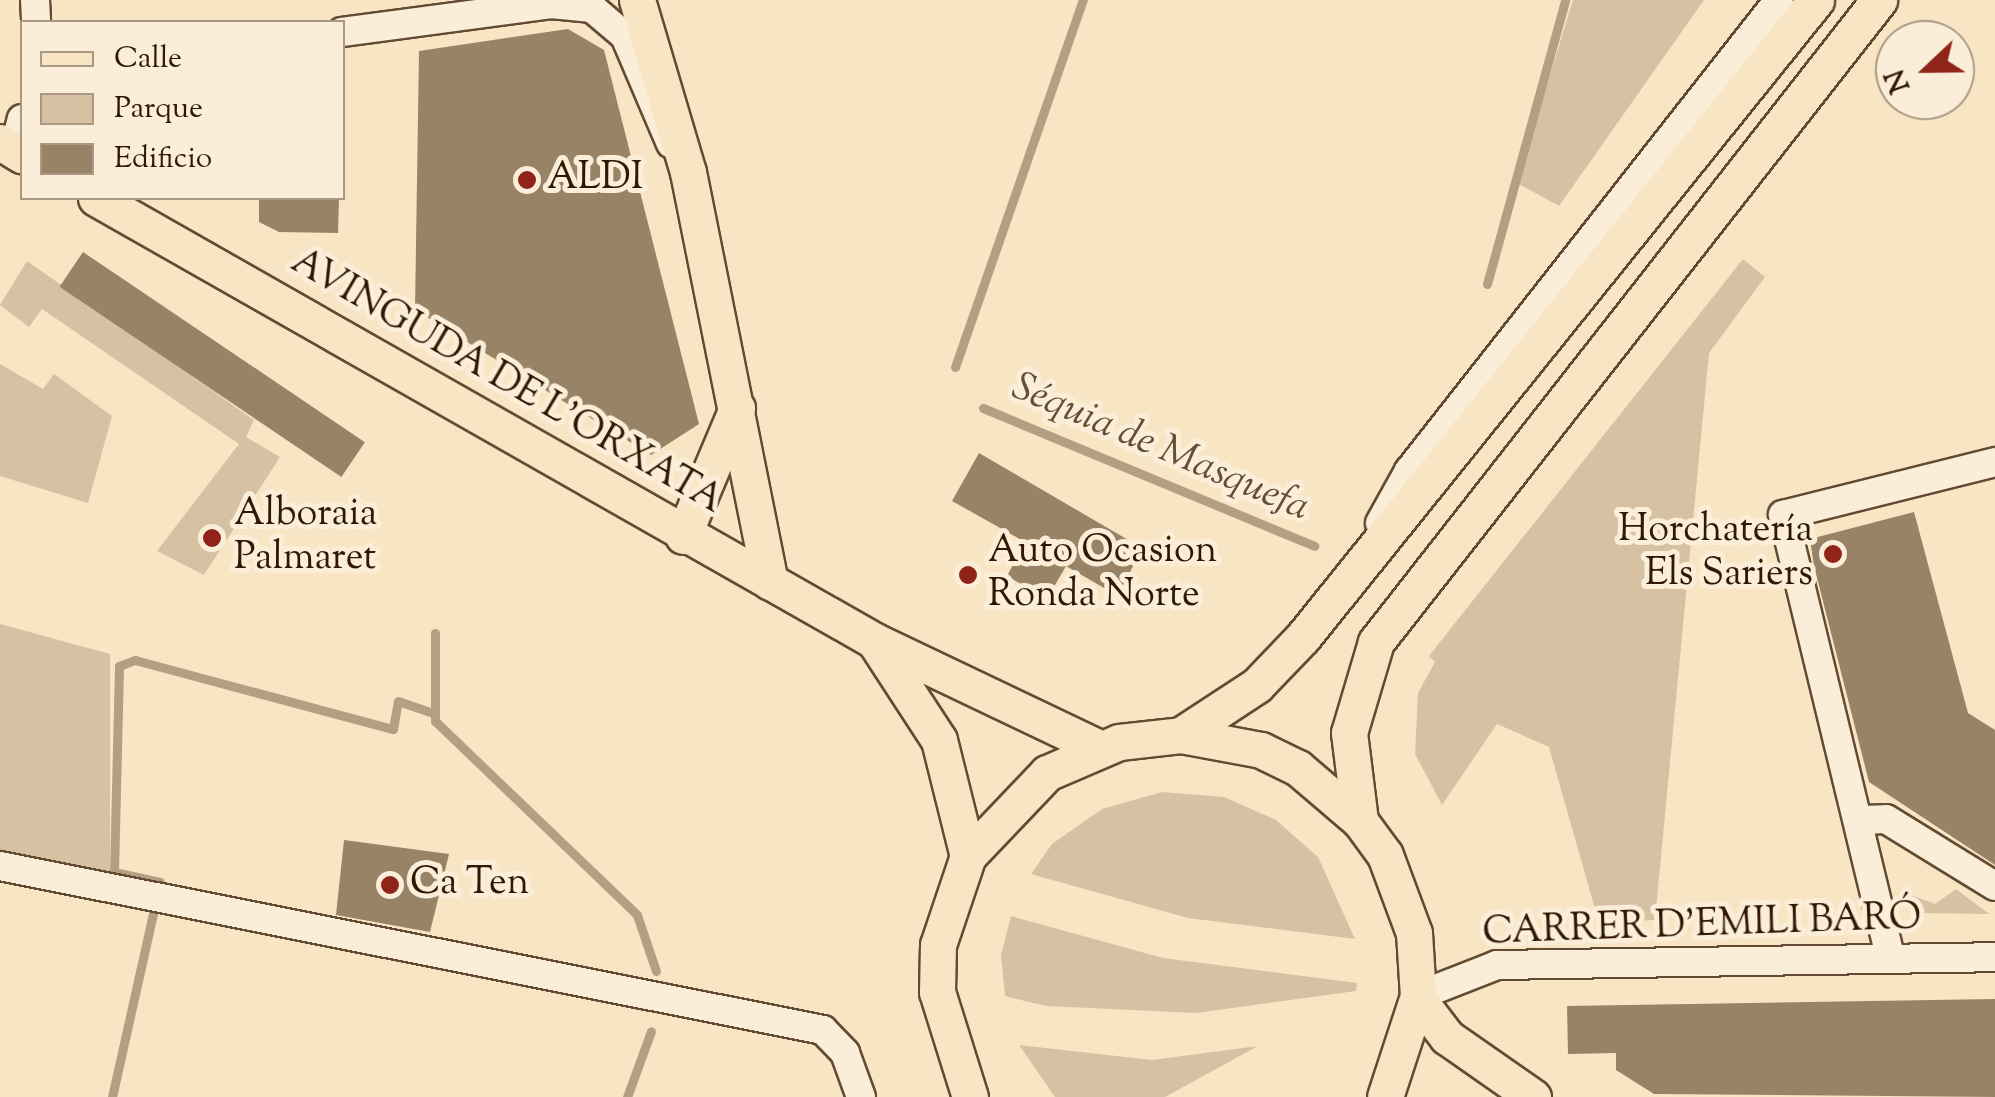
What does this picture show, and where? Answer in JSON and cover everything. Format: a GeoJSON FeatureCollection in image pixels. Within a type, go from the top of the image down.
{"type":"FeatureCollection","features":[{"type":"Feature","properties":{"kind":"main road"},"geometry":{"type":"LineString","coordinates":[[636,0],[688,172],[770,582]]}},
{"type":"Feature","properties":{"kind":"main road"},"geometry":{"type":"LineString","coordinates":[[1181,736],[1256,686],[1342,589],[1816,0]]}},
{"type":"Feature","properties":{"kind":"main road"},"geometry":{"type":"LineString","coordinates":[[1386,1097],[1418,998],[1402,893],[1360,820],[1349,733],[1376,642],[1879,0]]}},
{"type":"Feature","properties":{"kind":"main road","name":"AVINGUDA DE L'ORXATA"},"geometry":{"type":"LineString","coordinates":[[99,200],[683,536],[874,641],[1099,748]]}},
{"type":"Feature","properties":{"kind":"main road"},"geometry":{"type":"LineString","coordinates":[[683,536],[737,408]]}},
{"type":"Feature","properties":{"kind":"main road","name":"AVINGUDA DE L'ORXATA"},"geometry":{"type":"LineString","coordinates":[[874,641],[939,740],[968,856]]}},
{"type":"Feature","properties":{"kind":"main road"},"geometry":{"type":"LineString","coordinates":[[970,1097],[937,992],[938,945],[968,856],[1024,790],[1099,748],[1181,736],[1274,756],[1360,820]]}},
{"type":"Feature","properties":{"kind":"main road"},"geometry":{"type":"LineString","coordinates":[[1418,998],[1448,1037],[1533,1097]]}},
{"type":"Feature","properties":{"kind":"street"},"geometry":{"type":"LineString","coordinates":[[1342,589],[1409,471],[1778,0]]}},
{"type":"Feature","properties":{"kind":"street"},"geometry":{"type":"LineString","coordinates":[[345,32],[551,4],[592,8],[624,36],[648,106],[688,172]]}},
{"type":"Feature","properties":{"kind":"street"},"geometry":{"type":"LineString","coordinates":[[1890,956],[1861,820],[1784,515],[1995,462]]}},
{"type":"Feature","properties":{"kind":"street"},"geometry":{"type":"LineString","coordinates":[[1861,820],[1886,819],[1995,886]]}},
{"type":"Feature","properties":{"kind":"street"},"geometry":{"type":"LineString","coordinates":[[0,866],[823,1030],[845,1053],[861,1097]]}},
{"type":"Feature","properties":{"kind":"street","name":"CARRER D'EMILI BARÓ"},"geometry":{"type":"LineString","coordinates":[[1418,998],[1498,965],[1995,957]]}},
{"type":"Feature","properties":{"kind":"green space"},"geometry":{"type":"Polygon","coordinates":[[[1573,0],[1704,0],[1559,206],[1517,183],[1573,0]]]}},
{"type":"Feature","properties":{"kind":"green space"},"geometry":{"type":"Polygon","coordinates":[[[1743,259],[1765,277],[1709,353],[1655,920],[1599,923],[1549,747],[1497,724],[1442,805],[1415,754],[1418,693],[1435,662],[1429,656],[1743,259]]]}},
{"type":"Feature","properties":{"kind":"green space"},"geometry":{"type":"Polygon","coordinates":[[[27,261],[254,420],[246,437],[280,457],[204,575],[157,551],[239,444],[42,309],[29,327],[0,305],[27,261]]]}},
{"type":"Feature","properties":{"kind":"green space"},"geometry":{"type":"Polygon","coordinates":[[[0,364],[43,389],[54,374],[112,416],[88,503],[0,476],[0,364]]]}},
{"type":"Feature","properties":{"kind":"green space"},"geometry":{"type":"Polygon","coordinates":[[[0,624],[110,654],[110,872],[0,851],[0,624]]]}},
{"type":"Feature","properties":{"kind":"green space"},"geometry":{"type":"Polygon","coordinates":[[[1162,792],[1224,797],[1276,820],[1318,857],[1355,939],[1188,918],[1031,874],[1052,844],[1102,809],[1162,792]]]}},
{"type":"Feature","properties":{"kind":"green space"},"geometry":{"type":"Polygon","coordinates":[[[1956,889],[1989,914],[1918,913],[1906,893],[1935,904],[1956,889]]]}},
{"type":"Feature","properties":{"kind":"green space"},"geometry":{"type":"Polygon","coordinates":[[[1011,916],[1163,958],[1357,983],[1356,991],[1196,1013],[1046,1006],[1005,996],[1001,955],[1011,916]]]}},
{"type":"Feature","properties":{"kind":"green space"},"geometry":{"type":"Polygon","coordinates":[[[1019,1045],[1152,1060],[1258,1046],[1165,1097],[1055,1097],[1019,1045]]]}},
{"type":"Feature","properties":{"kind":"building","name":"ALDI"},"geometry":{"type":"Polygon","coordinates":[[[568,29],[604,50],[699,424],[651,455],[415,310],[419,51],[568,29]]]}},
{"type":"Feature","properties":{"kind":"building"},"geometry":{"type":"Polygon","coordinates":[[[259,200],[339,200],[338,233],[279,232],[259,222],[259,200]]]}},
{"type":"Feature","properties":{"kind":"building"},"geometry":{"type":"Polygon","coordinates":[[[83,252],[365,442],[341,477],[60,287],[83,252]]]}},
{"type":"Feature","properties":{"kind":"building"},"geometry":{"type":"Polygon","coordinates":[[[979,453],[1142,548],[1118,596],[1066,566],[1047,599],[1007,576],[1025,542],[952,501],[979,453]]]}},
{"type":"Feature","properties":{"kind":"building"},"geometry":{"type":"Polygon","coordinates":[[[1914,512],[1968,713],[1995,730],[1995,865],[1869,782],[1814,566],[1810,539],[1914,512]]]}},
{"type":"Feature","properties":{"kind":"building","name":"Ca Ten"},"geometry":{"type":"Polygon","coordinates":[[[344,840],[449,854],[430,932],[336,915],[344,840]]]}},
{"type":"Feature","properties":{"kind":"building"},"geometry":{"type":"Polygon","coordinates":[[[1995,999],[1995,1097],[1654,1094],[1616,1070],[1616,1053],[1568,1054],[1567,1006],[1995,999]]]}},
{"type":"Feature","properties":{"kind":"waterway","name":"Séquia de Masquefa"},"geometry":{"type":"LineString","coordinates":[[955,367],[1083,0]]}},
{"type":"Feature","properties":{"kind":"waterway"},"geometry":{"type":"LineString","coordinates":[[1487,284],[1565,0]]}},
{"type":"Feature","properties":{"kind":"waterway","name":"Séquia de Masquefa"},"geometry":{"type":"LineString","coordinates":[[983,408],[1314,546]]}},
{"type":"Feature","properties":{"kind":"waterway"},"geometry":{"type":"LineString","coordinates":[[435,633],[435,721],[637,915],[656,971]]}},
{"type":"Feature","properties":{"kind":"waterway"},"geometry":{"type":"LineString","coordinates":[[160,882],[114,872],[119,666],[135,660],[393,729],[398,701],[430,712]]}},
{"type":"Feature","properties":{"kind":"waterway"},"geometry":{"type":"LineString","coordinates":[[112,1097],[153,914]]}},
{"type":"Feature","properties":{"kind":"waterway"},"geometry":{"type":"LineString","coordinates":[[627,1097],[651,1031]]}},
{"type":"Feature","properties":{"kind":"place","name":"ALDI"},"geometry":{"type":"Point","coordinates":[527,180]}},
{"type":"Feature","properties":{"kind":"place","name":"Alboraia Palmaret"},"geometry":{"type":"Point","coordinates":[212,538]}},
{"type":"Feature","properties":{"kind":"place","name":"Horchatería Els Sariers"},"geometry":{"type":"Point","coordinates":[1833,554]}},
{"type":"Feature","properties":{"kind":"place","name":"Auto Ocasion Ronda Norte"},"geometry":{"type":"Point","coordinates":[968,575]}},
{"type":"Feature","properties":{"kind":"place","name":"Ca Ten"},"geometry":{"type":"Point","coordinates":[390,885]}}]}
